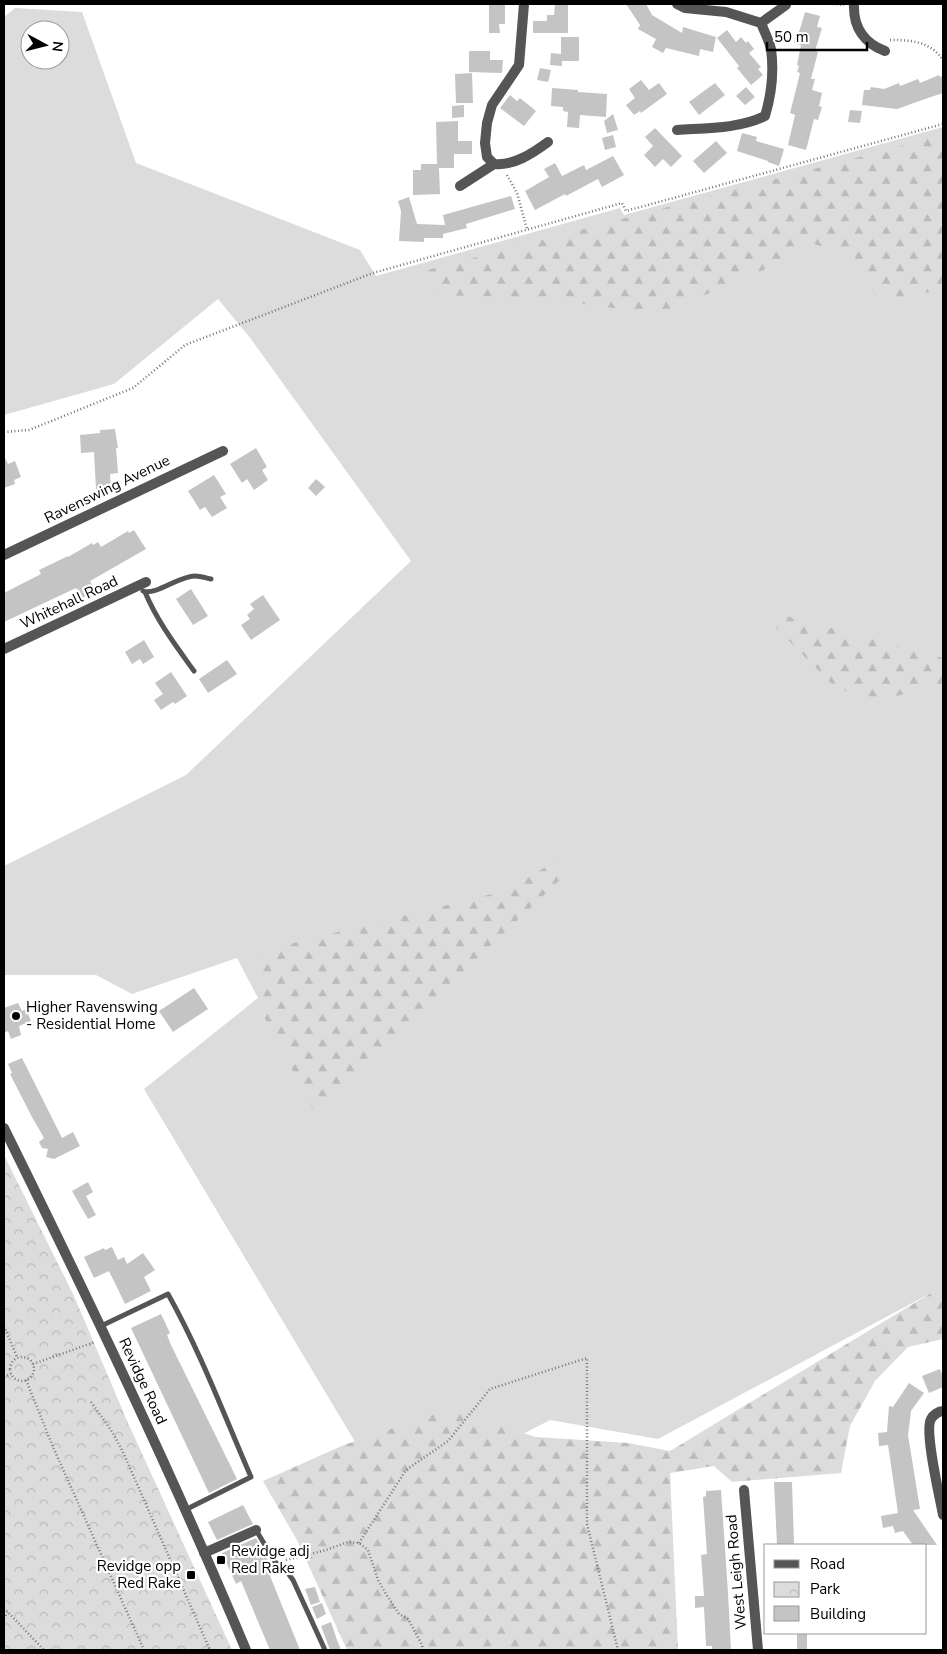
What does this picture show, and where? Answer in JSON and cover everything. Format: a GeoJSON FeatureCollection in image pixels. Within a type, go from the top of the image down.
{"type":"FeatureCollection","features":[{"type":"Feature","properties":{"kind":"street"},"geometry":{"type":"LineString","coordinates":[[498,165],[487,157],[485,143],[487,123],[492,105],[519,65],[524,4]]}},
{"type":"Feature","properties":{"kind":"street"},"geometry":{"type":"LineString","coordinates":[[677,4],[685,8],[726,12],[761,23]]}},
{"type":"Feature","properties":{"kind":"street"},"geometry":{"type":"LineString","coordinates":[[854,4],[854,15],[863,36],[872,46],[885,51]]}},
{"type":"Feature","properties":{"kind":"street"},"geometry":{"type":"LineString","coordinates":[[761,23],[786,5]]}},
{"type":"Feature","properties":{"kind":"street"},"geometry":{"type":"LineString","coordinates":[[677,130],[740,124],[752,122],[765,116],[771,97],[771,48],[761,23]]}},
{"type":"Feature","properties":{"kind":"street"},"geometry":{"type":"LineString","coordinates":[[460,186],[498,165],[529,156],[548,142]]}},
{"type":"Feature","properties":{"kind":"street","name":"Ravenswing Avenue"},"geometry":{"type":"LineString","coordinates":[[4,555],[223,451]]}},
{"type":"Feature","properties":{"kind":"street","name":"Whitehall Road"},"geometry":{"type":"LineString","coordinates":[[4,649],[143,587]]}},
{"type":"Feature","properties":{"kind":"street","name":"Revidge Road"},"geometry":{"type":"LineString","coordinates":[[4,1128],[101,1326],[185,1510],[246,1650]]}},
{"type":"Feature","properties":{"kind":"street"},"geometry":{"type":"LineString","coordinates":[[941,1411],[931,1419],[928,1434],[943,1515]]}},
{"type":"Feature","properties":{"kind":"street","name":"West Leigh Road"},"geometry":{"type":"LineString","coordinates":[[744,1490],[758,1650]]}},
{"type":"Feature","properties":{"kind":"street"},"geometry":{"type":"LineString","coordinates":[[204,1554],[256,1530]]}},
{"type":"Feature","properties":{"kind":"lane"},"geometry":{"type":"LineString","coordinates":[[143,587],[152,592],[179,579],[194,576],[211,579]]}},
{"type":"Feature","properties":{"kind":"lane"},"geometry":{"type":"LineString","coordinates":[[143,587],[168,635],[194,672]]}},
{"type":"Feature","properties":{"kind":"lane"},"geometry":{"type":"LineString","coordinates":[[101,1326],[168,1294],[187,1328],[214,1387],[251,1477],[185,1510]]}},
{"type":"Feature","properties":{"kind":"lane"},"geometry":{"type":"LineString","coordinates":[[256,1530],[275,1562],[285,1569],[293,1580],[325,1650]]}},
{"type":"Feature","properties":{"kind":"path"},"geometry":{"type":"LineString","coordinates":[[872,46],[887,40],[913,40],[937,51],[943,60]]}},
{"type":"Feature","properties":{"kind":"path"},"geometry":{"type":"LineString","coordinates":[[4,432],[29,430],[133,388],[185,345],[373,273],[622,203],[626,211],[943,124]]}},
{"type":"Feature","properties":{"kind":"path"},"geometry":{"type":"LineString","coordinates":[[498,165],[517,193],[527,230]]}},
{"type":"Feature","properties":{"kind":"path"},"geometry":{"type":"LineString","coordinates":[[4,1326],[17,1357]]}},
{"type":"Feature","properties":{"kind":"path"},"geometry":{"type":"LineString","coordinates":[[33,1364],[106,1338]]}},
{"type":"Feature","properties":{"kind":"path"},"geometry":{"type":"LineString","coordinates":[[24,1356],[33,1364],[32,1375],[26,1380],[18,1380],[11,1374],[11,1363],[17,1357],[24,1356]]}},
{"type":"Feature","properties":{"kind":"path"},"geometry":{"type":"LineString","coordinates":[[358,1543],[406,1470],[448,1441],[490,1389],[587,1358],[587,1524],[618,1650]]}},
{"type":"Feature","properties":{"kind":"path"},"geometry":{"type":"LineString","coordinates":[[4,1377],[11,1374]]}},
{"type":"Feature","properties":{"kind":"path"},"geometry":{"type":"LineString","coordinates":[[26,1380],[144,1650]]}},
{"type":"Feature","properties":{"kind":"path"},"geometry":{"type":"LineString","coordinates":[[91,1402],[111,1430],[122,1450],[210,1650]]}},
{"type":"Feature","properties":{"kind":"path"},"geometry":{"type":"LineString","coordinates":[[275,1562],[326,1550],[348,1542],[358,1543],[368,1550],[378,1580],[399,1614],[408,1619],[423,1650]]}},
{"type":"Feature","properties":{"kind":"path"},"geometry":{"type":"LineString","coordinates":[[4,1608],[44,1650]]}},
{"type":"Feature","properties":{"kind":"path"},"geometry":{"type":"LineString","coordinates":[[4,1619],[8,1612]]}},
{"type":"Feature","properties":{"kind":"green space"},"geometry":{"type":"Polygon","coordinates":[[[15,8],[82,12],[136,163],[360,250],[376,276],[620,208],[624,215],[943,127],[943,1289],[931,1293],[658,1439],[550,1420],[391,1502],[144,1089],[258,998],[237,958],[132,994],[96,975],[4,975],[4,866],[186,775],[411,561],[251,339],[218,299],[114,384],[4,415],[4,17],[15,8]]]}},
{"type":"Feature","properties":{"kind":"green space"},"geometry":{"type":"Polygon","coordinates":[[[943,135],[943,289],[881,303],[851,254],[810,243],[768,268],[660,314],[536,298],[438,295],[416,273],[943,135]]]}},
{"type":"Feature","properties":{"kind":"green space"},"geometry":{"type":"Polygon","coordinates":[[[775,613],[943,658],[943,684],[869,703],[832,684],[776,628],[775,613]]]}},
{"type":"Feature","properties":{"kind":"green space"},"geometry":{"type":"Polygon","coordinates":[[[560,858],[567,873],[315,1113],[261,1011],[257,952],[508,890],[560,858]]]}},
{"type":"Feature","properties":{"kind":"green space"},"geometry":{"type":"Polygon","coordinates":[[[4,1155],[74,1296],[128,1423],[232,1650],[4,1650],[4,1155]]]}},
{"type":"Feature","properties":{"kind":"green space"},"geometry":{"type":"Polygon","coordinates":[[[943,1289],[943,1339],[908,1347],[875,1381],[850,1426],[841,1473],[732,1482],[714,1466],[670,1473],[678,1650],[347,1650],[298,1542],[263,1481],[344,1445],[446,1410],[536,1437],[628,1443],[670,1451],[931,1293],[943,1289]]]}},
{"type":"Feature","properties":{"kind":"building"},"geometry":{"type":"Polygon","coordinates":[[[489,4],[505,4],[505,24],[499,24],[500,33],[489,33],[489,4]]]}},
{"type":"Feature","properties":{"kind":"building"},"geometry":{"type":"Polygon","coordinates":[[[555,4],[568,4],[568,33],[533,33],[533,21],[547,21],[547,15],[554,15],[555,4]]]}},
{"type":"Feature","properties":{"kind":"building"},"geometry":{"type":"Polygon","coordinates":[[[626,4],[646,4],[652,15],[682,33],[683,27],[716,37],[713,52],[700,49],[699,56],[666,48],[663,53],[652,47],[656,39],[638,29],[640,25],[626,4]]]}},
{"type":"Feature","properties":{"kind":"building"},"geometry":{"type":"Polygon","coordinates":[[[805,12],[820,16],[817,27],[822,28],[815,51],[818,52],[811,79],[815,79],[812,90],[822,93],[819,106],[822,107],[818,120],[814,119],[806,150],[788,145],[795,115],[790,113],[800,73],[797,72],[799,66],[797,65],[801,45],[794,43],[805,12]]]}},
{"type":"Feature","properties":{"kind":"building"},"geometry":{"type":"Polygon","coordinates":[[[727,30],[736,42],[741,37],[746,43],[748,41],[754,49],[749,53],[761,67],[758,69],[763,75],[751,85],[717,38],[727,30]]]}},
{"type":"Feature","properties":{"kind":"building"},"geometry":{"type":"Polygon","coordinates":[[[561,37],[579,37],[579,61],[562,61],[562,66],[550,65],[551,53],[561,54],[561,37]]]}},
{"type":"Feature","properties":{"kind":"building"},"geometry":{"type":"Polygon","coordinates":[[[469,51],[490,51],[490,60],[503,60],[502,73],[469,72],[469,51]]]}},
{"type":"Feature","properties":{"kind":"building"},"geometry":{"type":"Polygon","coordinates":[[[540,68],[551,70],[548,82],[537,80],[540,68]]]}},
{"type":"Feature","properties":{"kind":"building"},"geometry":{"type":"Polygon","coordinates":[[[472,73],[473,103],[456,103],[455,74],[472,73]]]}},
{"type":"Feature","properties":{"kind":"building"},"geometry":{"type":"Polygon","coordinates":[[[939,75],[940,77],[943,76],[943,93],[897,109],[862,105],[864,90],[870,90],[871,87],[884,89],[899,83],[900,86],[918,79],[920,83],[939,75]]]}},
{"type":"Feature","properties":{"kind":"building"},"geometry":{"type":"Polygon","coordinates":[[[641,80],[649,90],[659,83],[667,94],[641,113],[640,111],[634,115],[626,105],[635,98],[629,89],[641,80]]]}},
{"type":"Feature","properties":{"kind":"building"},"geometry":{"type":"Polygon","coordinates":[[[715,83],[725,95],[699,115],[689,102],[715,83]]]}},
{"type":"Feature","properties":{"kind":"building"},"geometry":{"type":"Polygon","coordinates":[[[746,87],[755,97],[745,105],[736,96],[746,87]]]}},
{"type":"Feature","properties":{"kind":"building"},"geometry":{"type":"Polygon","coordinates":[[[552,88],[607,94],[606,117],[580,115],[579,128],[567,127],[568,112],[563,111],[563,107],[551,106],[552,88]]]}},
{"type":"Feature","properties":{"kind":"building"},"geometry":{"type":"Polygon","coordinates":[[[510,95],[517,101],[520,98],[536,111],[524,126],[500,108],[510,95]]]}},
{"type":"Feature","properties":{"kind":"building"},"geometry":{"type":"Polygon","coordinates":[[[464,105],[464,117],[452,118],[452,106],[464,105]]]}},
{"type":"Feature","properties":{"kind":"building"},"geometry":{"type":"Polygon","coordinates":[[[850,110],[862,111],[860,123],[848,122],[850,110]]]}},
{"type":"Feature","properties":{"kind":"building"},"geometry":{"type":"Polygon","coordinates":[[[613,114],[618,130],[607,133],[604,121],[613,114]]]}},
{"type":"Feature","properties":{"kind":"building"},"geometry":{"type":"Polygon","coordinates":[[[458,121],[458,141],[472,141],[472,154],[454,154],[454,168],[439,168],[440,194],[413,195],[413,170],[421,170],[421,164],[437,164],[436,122],[458,121]]]}},
{"type":"Feature","properties":{"kind":"building"},"geometry":{"type":"Polygon","coordinates":[[[655,128],[682,156],[671,167],[663,159],[655,167],[644,155],[653,146],[645,137],[655,128]]]}},
{"type":"Feature","properties":{"kind":"building"},"geometry":{"type":"Polygon","coordinates":[[[742,133],[757,137],[756,141],[784,149],[779,166],[737,151],[742,133]]]}},
{"type":"Feature","properties":{"kind":"building"},"geometry":{"type":"Polygon","coordinates":[[[613,135],[616,147],[605,150],[602,138],[613,135]]]}},
{"type":"Feature","properties":{"kind":"building"},"geometry":{"type":"Polygon","coordinates":[[[716,141],[727,153],[704,173],[693,161],[716,141]]]}},
{"type":"Feature","properties":{"kind":"building"},"geometry":{"type":"Polygon","coordinates":[[[613,156],[624,175],[602,187],[598,179],[535,210],[525,191],[549,177],[544,169],[555,163],[562,176],[584,165],[586,170],[613,156]]]}},
{"type":"Feature","properties":{"kind":"building"},"geometry":{"type":"Polygon","coordinates":[[[511,196],[515,209],[466,224],[467,228],[443,234],[443,238],[424,238],[424,242],[399,241],[401,211],[398,201],[409,197],[417,224],[445,225],[443,215],[511,196]]]}},
{"type":"Feature","properties":{"kind":"building"},"geometry":{"type":"Polygon","coordinates":[[[115,429],[118,448],[116,448],[118,473],[110,474],[111,488],[96,489],[94,452],[81,453],[80,435],[100,433],[100,430],[115,429]]]}},
{"type":"Feature","properties":{"kind":"building"},"geometry":{"type":"Polygon","coordinates":[[[256,448],[267,467],[262,470],[268,480],[254,490],[247,479],[242,483],[230,464],[256,448]]]}},
{"type":"Feature","properties":{"kind":"building"},"geometry":{"type":"Polygon","coordinates":[[[4,456],[8,464],[15,461],[21,477],[14,480],[15,484],[4,488],[4,456]]]}},
{"type":"Feature","properties":{"kind":"building"},"geometry":{"type":"Polygon","coordinates":[[[214,475],[226,494],[220,497],[227,508],[212,517],[205,507],[200,510],[188,491],[214,475]]]}},
{"type":"Feature","properties":{"kind":"building"},"geometry":{"type":"Polygon","coordinates":[[[316,479],[325,487],[316,496],[308,488],[316,479]]]}},
{"type":"Feature","properties":{"kind":"building"},"geometry":{"type":"Polygon","coordinates":[[[134,530],[146,549],[90,581],[95,590],[82,598],[76,588],[4,622],[4,593],[41,574],[39,570],[68,557],[92,543],[93,545],[98,542],[101,547],[128,531],[129,533],[134,530]]]}},
{"type":"Feature","properties":{"kind":"building"},"geometry":{"type":"Polygon","coordinates":[[[191,589],[208,616],[193,625],[176,599],[191,589]]]}},
{"type":"Feature","properties":{"kind":"building"},"geometry":{"type":"Polygon","coordinates":[[[263,595],[280,620],[251,640],[241,625],[250,619],[247,615],[254,609],[250,604],[263,595]]]}},
{"type":"Feature","properties":{"kind":"building"},"geometry":{"type":"Polygon","coordinates":[[[144,640],[154,657],[143,664],[140,659],[132,664],[125,652],[144,640]]]}},
{"type":"Feature","properties":{"kind":"building"},"geometry":{"type":"Polygon","coordinates":[[[227,660],[237,674],[208,693],[199,679],[227,660]]]}},
{"type":"Feature","properties":{"kind":"building"},"geometry":{"type":"Polygon","coordinates":[[[171,672],[187,696],[161,710],[154,700],[163,694],[155,683],[171,672]]]}},
{"type":"Feature","properties":{"kind":"building"},"geometry":{"type":"Polygon","coordinates":[[[194,988],[208,1009],[173,1032],[159,1011],[194,988]]]}},
{"type":"Feature","properties":{"kind":"building","name":"Higher Ravenswing - Residential Home"},"geometry":{"type":"Polygon","coordinates":[[[18,1003],[22,1011],[26,1009],[31,1021],[19,1026],[21,1035],[11,1039],[8,1031],[4,1033],[4,1008],[18,1003]]]}},
{"type":"Feature","properties":{"kind":"building"},"geometry":{"type":"Polygon","coordinates":[[[22,1058],[62,1138],[73,1132],[80,1146],[54,1159],[46,1157],[48,1149],[42,1148],[39,1142],[44,1138],[10,1074],[12,1073],[8,1064],[22,1058]]]}},
{"type":"Feature","properties":{"kind":"building"},"geometry":{"type":"Polygon","coordinates":[[[88,1182],[93,1192],[86,1196],[96,1215],[88,1219],[72,1191],[88,1182]]]}},
{"type":"Feature","properties":{"kind":"building"},"geometry":{"type":"Polygon","coordinates":[[[112,1247],[118,1260],[124,1257],[127,1264],[143,1253],[155,1270],[144,1277],[151,1291],[125,1304],[109,1271],[94,1278],[84,1257],[104,1248],[105,1250],[112,1247]]]}},
{"type":"Feature","properties":{"kind":"building"},"geometry":{"type":"Polygon","coordinates":[[[161,1314],[170,1333],[167,1335],[171,1345],[237,1479],[209,1493],[131,1328],[161,1314]]]}},
{"type":"Feature","properties":{"kind":"building"},"geometry":{"type":"Polygon","coordinates":[[[940,1369],[943,1377],[943,1387],[929,1393],[922,1376],[940,1369]]]}},
{"type":"Feature","properties":{"kind":"building"},"geometry":{"type":"Polygon","coordinates":[[[909,1383],[924,1393],[911,1411],[908,1435],[920,1509],[913,1510],[937,1545],[912,1544],[903,1531],[895,1533],[893,1526],[883,1528],[881,1516],[898,1513],[888,1445],[879,1446],[878,1433],[887,1432],[889,1406],[893,1407],[909,1383]]]}},
{"type":"Feature","properties":{"kind":"building"},"geometry":{"type":"Polygon","coordinates":[[[774,1482],[792,1482],[794,1544],[777,1544],[774,1482]]]}},
{"type":"Feature","properties":{"kind":"building"},"geometry":{"type":"Polygon","coordinates":[[[721,1490],[731,1650],[712,1650],[712,1646],[706,1646],[704,1607],[695,1608],[695,1596],[704,1596],[701,1555],[707,1554],[703,1497],[706,1496],[706,1491],[721,1490]]]}},
{"type":"Feature","properties":{"kind":"building"},"geometry":{"type":"Polygon","coordinates":[[[243,1505],[253,1524],[217,1540],[208,1522],[243,1505]]]}},
{"type":"Feature","properties":{"kind":"building"},"geometry":{"type":"Polygon","coordinates":[[[256,1538],[270,1564],[266,1566],[300,1650],[270,1650],[241,1581],[236,1584],[222,1553],[256,1538]]]}},
{"type":"Feature","properties":{"kind":"building"},"geometry":{"type":"Polygon","coordinates":[[[315,1587],[320,1602],[311,1605],[305,1589],[315,1587]]]}},
{"type":"Feature","properties":{"kind":"building"},"geometry":{"type":"Polygon","coordinates":[[[322,1603],[326,1614],[317,1619],[312,1607],[322,1603]]]}},
{"type":"Feature","properties":{"kind":"building"},"geometry":{"type":"Polygon","coordinates":[[[331,1622],[341,1650],[330,1650],[321,1626],[331,1622]]]}},
{"type":"Feature","properties":{"kind":"building"},"geometry":{"type":"Polygon","coordinates":[[[797,1634],[807,1634],[807,1650],[797,1650],[797,1634]]]}},
{"type":"Feature","properties":{"kind":"place","name":"Higher Ravenswing - Residential Home"},"geometry":{"type":"Point","coordinates":[16,1016]}},
{"type":"Feature","properties":{"kind":"place","name":"Revidge adj Red Rake"},"geometry":{"type":"Point","coordinates":[221,1560]}},
{"type":"Feature","properties":{"kind":"place","name":"Revidge opp Red Rake"},"geometry":{"type":"Point","coordinates":[191,1575]}}]}
